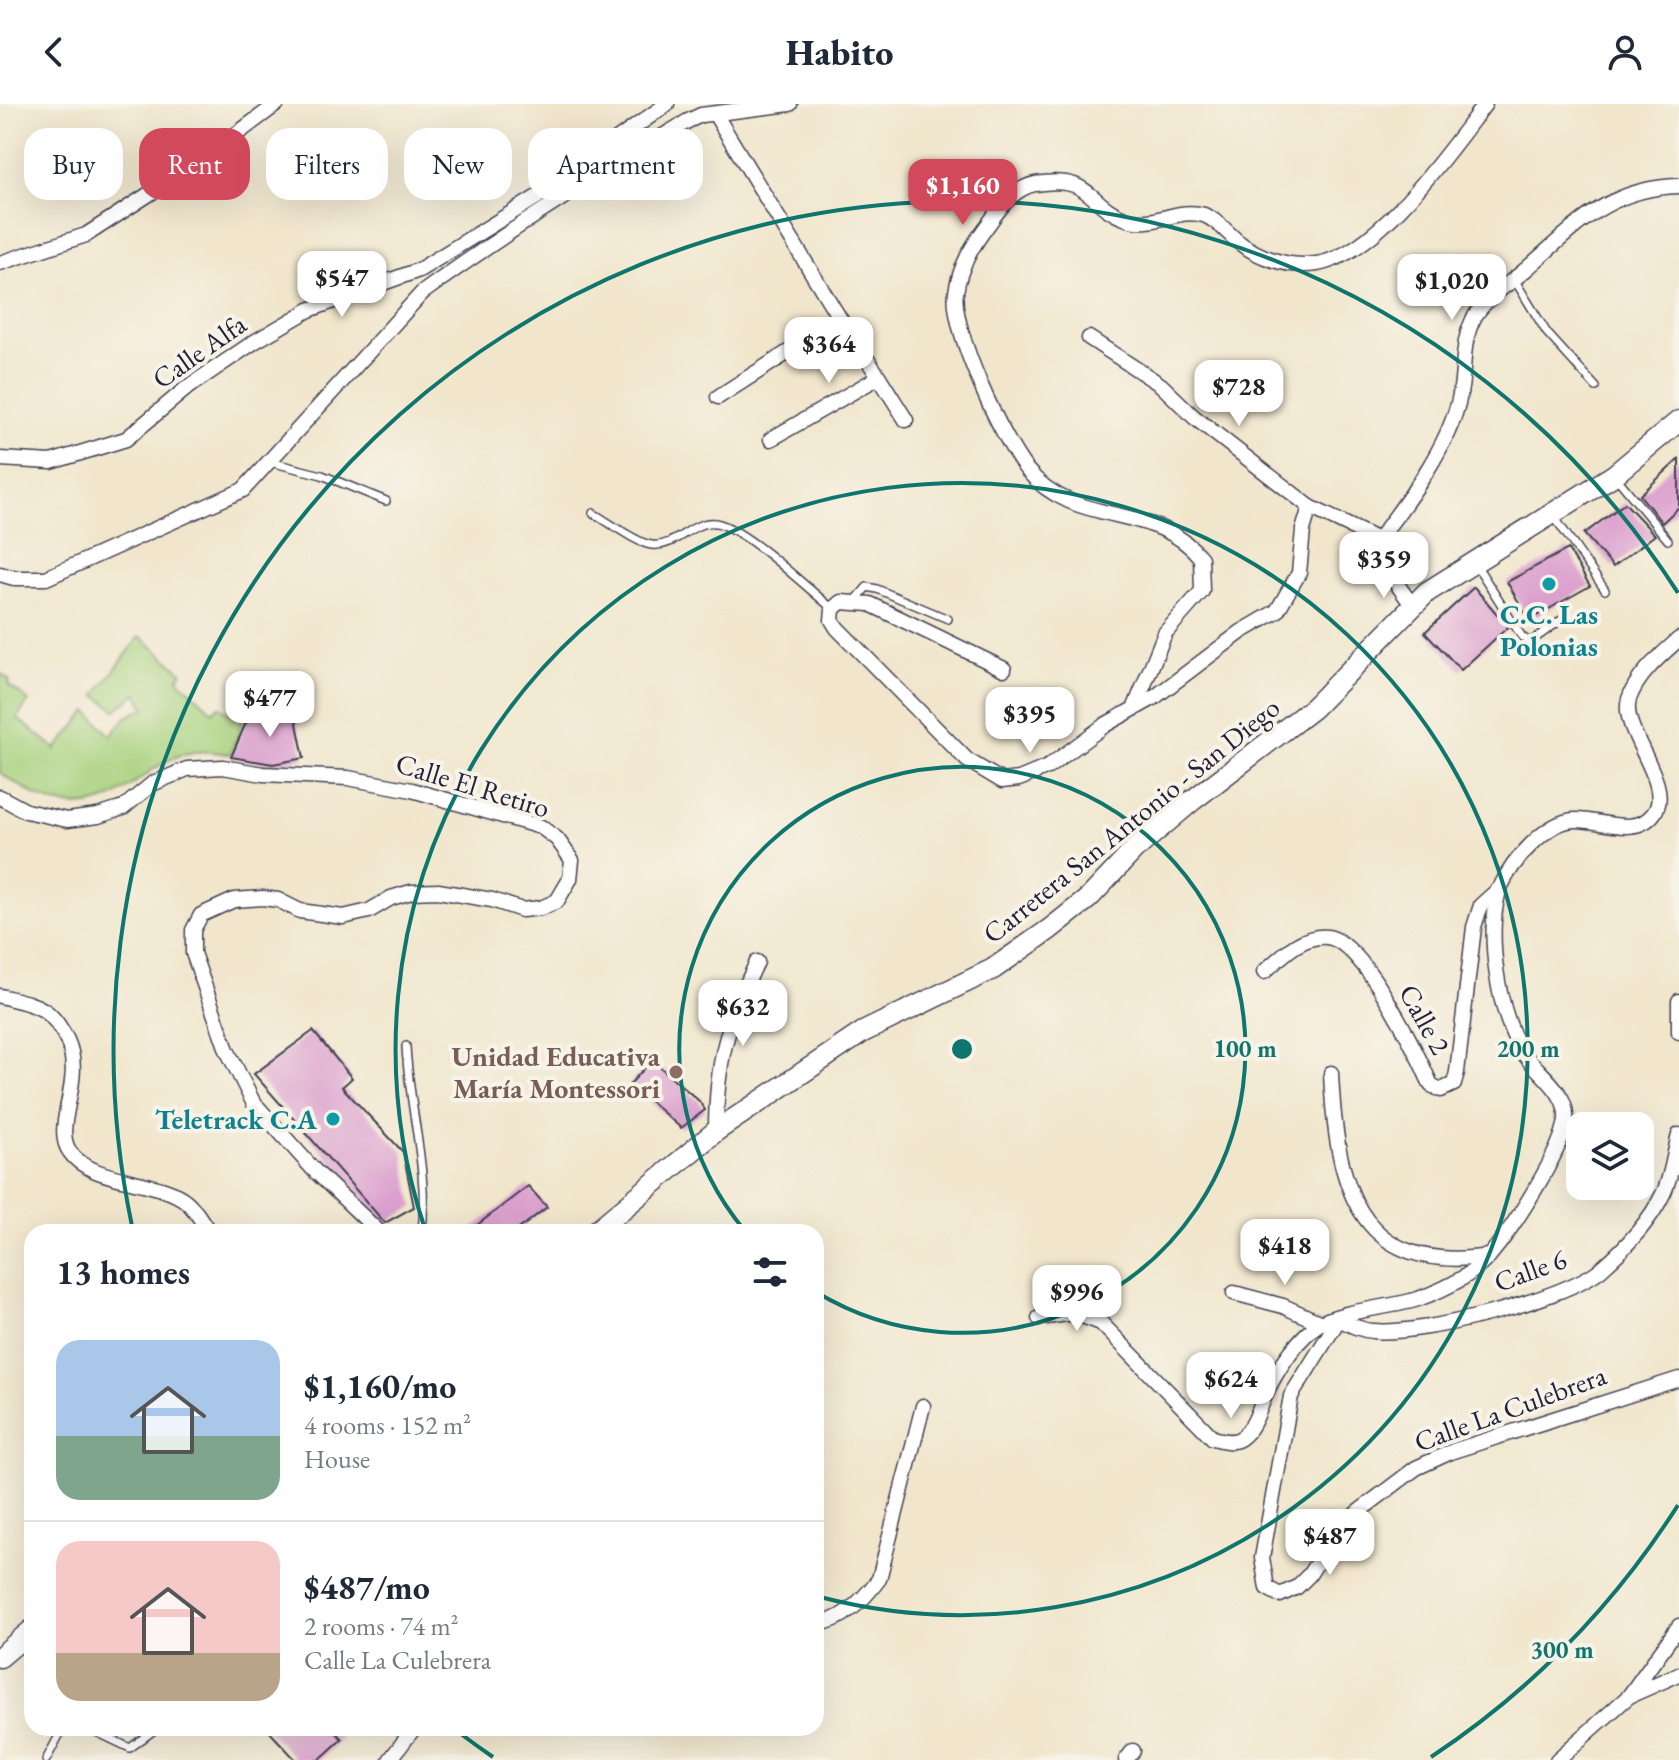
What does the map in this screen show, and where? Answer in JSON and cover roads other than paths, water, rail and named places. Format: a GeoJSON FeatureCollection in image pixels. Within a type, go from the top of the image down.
{"type":"FeatureCollection","features":[{"type":"Feature","properties":{"kind":"street"},"geometry":{"type":"LineString","coordinates":[[0,263],[86,235],[203,159],[277,104]]}},
{"type":"Feature","properties":{"kind":"street","name":"Calle Alfa"},"geometry":{"type":"LineString","coordinates":[[0,459],[51,462],[126,439],[188,387],[254,342],[309,310],[419,270],[537,197],[667,104]]}},
{"type":"Feature","properties":{"kind":"street"},"geometry":{"type":"LineString","coordinates":[[0,574],[14,578],[46,578],[243,490],[422,293],[584,182],[688,121],[715,114],[790,104]]}},
{"type":"Feature","properties":{"kind":"street"},"geometry":{"type":"LineString","coordinates":[[1135,707],[1165,633],[1202,591],[1201,558],[1178,536],[1158,526],[1067,503],[1046,489],[1026,469],[978,377],[962,337],[955,295],[968,256],[995,215],[1023,188],[1073,183],[1124,219],[1148,223],[1190,213],[1203,215],[1252,252],[1275,261],[1320,264],[1349,250],[1380,229],[1429,176],[1485,104]]}},
{"type":"Feature","properties":{"kind":"street"},"geometry":{"type":"LineString","coordinates":[[715,114],[840,319],[906,420]]}},
{"type":"Feature","properties":{"kind":"street"},"geometry":{"type":"LineString","coordinates":[[1378,540],[1418,483],[1451,423],[1459,399],[1464,342],[1476,315],[1574,224],[1591,212],[1643,189],[1679,186]]}},
{"type":"Feature","properties":{"kind":"street"},"geometry":{"type":"LineString","coordinates":[[718,397],[840,319]]}},
{"type":"Feature","properties":{"kind":"street"},"geometry":{"type":"LineString","coordinates":[[1089,338],[1161,385],[1194,417],[1310,507],[1378,540],[1389,573],[1412,605]]}},
{"type":"Feature","properties":{"kind":"street"},"geometry":{"type":"LineString","coordinates":[[771,439],[879,377]]}},
{"type":"Feature","properties":{"kind":"street","name":"Carretera San Antonio - San Diego"},"geometry":{"type":"LineString","coordinates":[[605,1224],[716,1131],[863,1032],[993,969],[1050,929],[1089,898],[1135,849],[1193,800],[1313,708],[1412,605],[1474,561],[1614,475],[1679,421]]}},
{"type":"Feature","properties":{"kind":"street"},"geometry":{"type":"LineString","coordinates":[[1004,669],[870,604],[841,602],[833,609],[832,620],[837,628],[967,760],[1002,781],[1031,776],[1155,697],[1241,632],[1277,611],[1299,573],[1303,530],[1310,507]]}},
{"type":"Feature","properties":{"kind":"street"},"geometry":{"type":"LineString","coordinates":[[1339,1319],[1419,1298],[1452,1283],[1490,1256],[1539,1181],[1563,1135],[1566,1114],[1561,1097],[1523,1053],[1505,1013],[1497,980],[1494,920],[1500,888],[1519,854],[1554,827],[1573,819],[1629,825],[1647,822],[1657,809],[1659,792],[1629,717],[1628,701],[1640,679],[1679,639]]}},
{"type":"Feature","properties":{"kind":"street","name":"Calle El Retiro"},"geometry":{"type":"LineString","coordinates":[[0,797],[26,811],[67,820],[98,816],[123,808],[152,784],[187,769],[223,767],[263,774],[348,778],[412,790],[541,827],[557,839],[572,860],[570,879],[557,901],[541,908],[522,910],[492,900],[438,891],[411,892],[391,898],[369,911],[343,917],[300,911],[278,900],[263,898],[234,900],[201,915],[193,930],[193,953],[227,1050],[253,1102],[314,1170],[371,1224]]}},
{"type":"Feature","properties":{"kind":"street","name":"Calle 2"},"geometry":{"type":"LineString","coordinates":[[1264,972],[1289,950],[1308,939],[1329,937],[1345,945],[1390,1003],[1431,1085],[1441,1090],[1454,1084],[1457,1072],[1474,927],[1481,905],[1500,888]]}},
{"type":"Feature","properties":{"kind":"street"},"geometry":{"type":"LineString","coordinates":[[716,1131],[717,1086],[730,1015],[757,962]]}},
{"type":"Feature","properties":{"kind":"street"},"geometry":{"type":"LineString","coordinates":[[0,996],[43,1007],[63,1028],[75,1070],[63,1129],[70,1152],[90,1168],[187,1201],[203,1224]]}},
{"type":"Feature","properties":{"kind":"street"},"geometry":{"type":"LineString","coordinates":[[1679,1001],[1679,1032]]}},
{"type":"Feature","properties":{"kind":"street"},"geometry":{"type":"LineString","coordinates":[[1331,1073],[1348,1185],[1373,1229],[1388,1244],[1420,1257],[1490,1256]]}},
{"type":"Feature","properties":{"kind":"street","name":"Calle 6"},"geometry":{"type":"LineString","coordinates":[[1321,1323],[1339,1319],[1359,1329],[1399,1331],[1506,1308],[1564,1289],[1599,1271],[1632,1238],[1664,1193],[1679,1135]]}},
{"type":"Feature","properties":{"kind":"street"},"geometry":{"type":"LineString","coordinates":[[1039,1318],[1074,1313],[1091,1317],[1213,1438],[1228,1442],[1241,1438],[1254,1422],[1270,1384],[1288,1357],[1321,1323],[1283,1306],[1234,1293]]}},
{"type":"Feature","properties":{"kind":"street","name":"Calle La Culebrera"},"geometry":{"type":"LineString","coordinates":[[1339,1319],[1291,1396],[1262,1558],[1267,1588],[1280,1595],[1297,1587],[1309,1575],[1332,1539],[1358,1512],[1416,1468],[1453,1451],[1679,1379]]}},
{"type":"Feature","properties":{"kind":"street"},"geometry":{"type":"LineString","coordinates":[[824,1621],[843,1614],[864,1599],[879,1579],[923,1406]]}},
{"type":"Feature","properties":{"kind":"street"},"geometry":{"type":"LineString","coordinates":[[1629,1696],[1679,1626]]}},
{"type":"Feature","properties":{"kind":"street"},"geometry":{"type":"LineString","coordinates":[[0,1657],[24,1637]]}},
{"type":"Feature","properties":{"kind":"street"},"geometry":{"type":"LineString","coordinates":[[1557,1760],[1590,1727],[1629,1696],[1679,1674]]}},
{"type":"Feature","properties":{"kind":"street"},"geometry":{"type":"LineString","coordinates":[[390,1760],[408,1736]]}},
{"type":"Feature","properties":{"kind":"lane"},"geometry":{"type":"LineString","coordinates":[[1514,279],[1547,333],[1596,387]]}},
{"type":"Feature","properties":{"kind":"lane"},"geometry":{"type":"LineString","coordinates":[[268,461],[322,475],[386,501]]}},
{"type":"Feature","properties":{"kind":"lane"},"geometry":{"type":"LineString","coordinates":[[1614,475],[1668,540]]}},
{"type":"Feature","properties":{"kind":"lane"},"geometry":{"type":"LineString","coordinates":[[593,513],[651,545],[667,543],[701,524],[719,523],[754,546],[833,609]]}},
{"type":"Feature","properties":{"kind":"lane"},"geometry":{"type":"LineString","coordinates":[[1551,513],[1605,590]]}},
{"type":"Feature","properties":{"kind":"lane"},"geometry":{"type":"LineString","coordinates":[[1474,561],[1522,637],[1534,641],[1564,618]]}},
{"type":"Feature","properties":{"kind":"lane"},"geometry":{"type":"LineString","coordinates":[[854,602],[867,587],[948,619]]}},
{"type":"Feature","properties":{"kind":"lane"},"geometry":{"type":"LineString","coordinates":[[406,1046],[407,1075],[423,1163],[422,1224]]}},
{"type":"Feature","properties":{"kind":"lane"},"geometry":{"type":"LineString","coordinates":[[46,1760],[59,1736]]}},
{"type":"Feature","properties":{"kind":"lane"},"geometry":{"type":"LineString","coordinates":[[105,1736],[130,1748],[146,1736]]}},
{"type":"Feature","properties":{"kind":"place","name":"C.C. Las Polonias"},"geometry":{"type":"Point","coordinates":[1549,584]}},
{"type":"Feature","properties":{"kind":"place","name":"Unidad Educativa María Montessori"},"geometry":{"type":"Point","coordinates":[676,1072]}},
{"type":"Feature","properties":{"kind":"place","name":"Teletrack C.A"},"geometry":{"type":"Point","coordinates":[333,1119]}}]}
